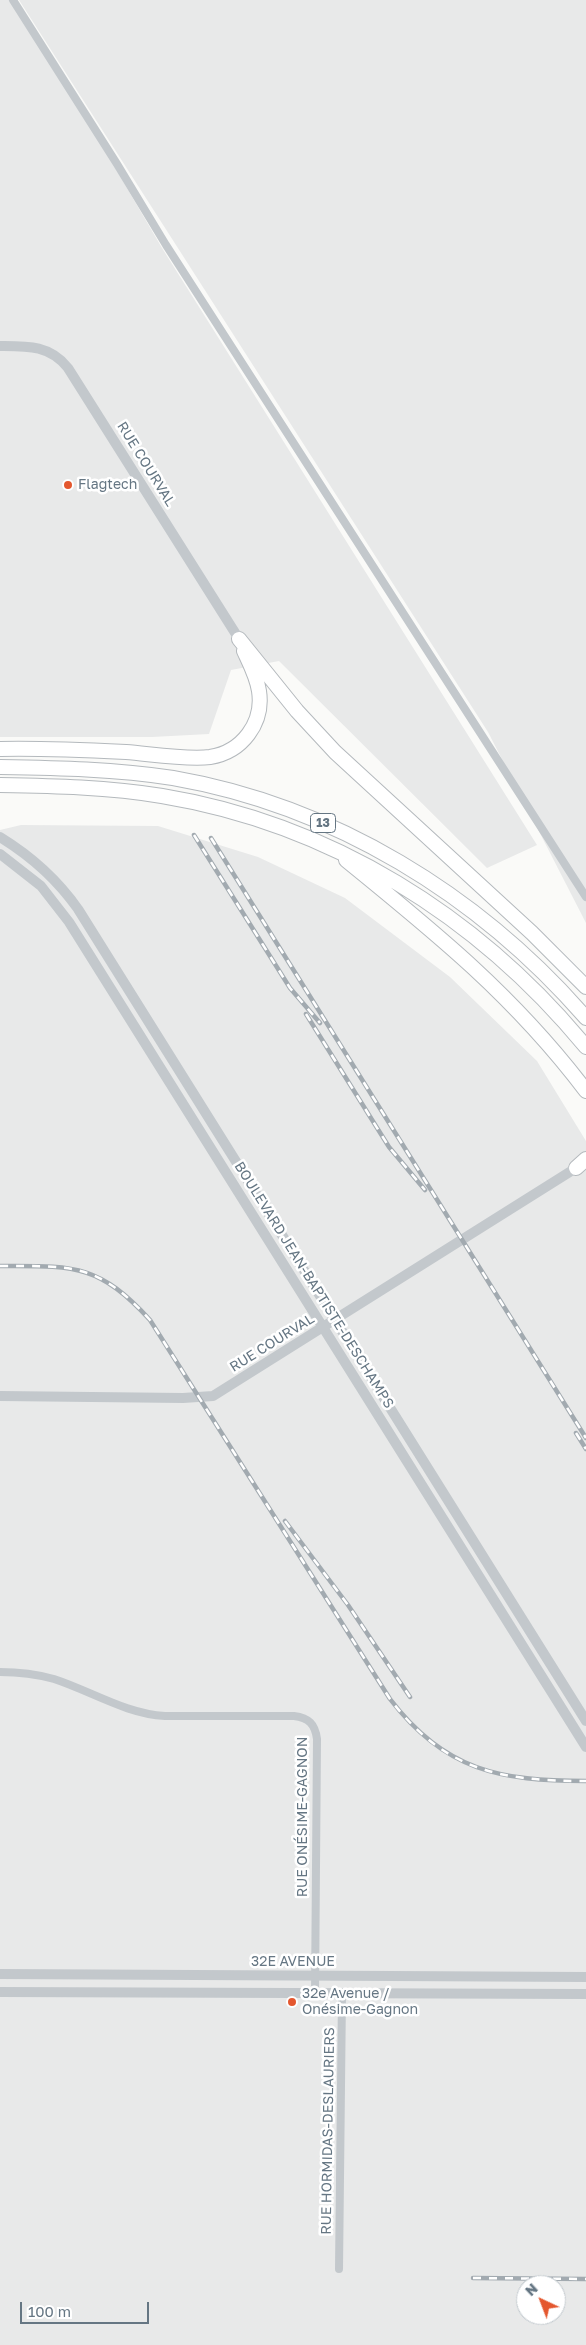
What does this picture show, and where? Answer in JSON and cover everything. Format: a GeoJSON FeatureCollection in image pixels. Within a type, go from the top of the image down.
{"type":"FeatureCollection","features":[{"type":"Feature","properties":{"kind":"highway"},"geometry":{"type":"LineString","coordinates":[[0,749],[86,750],[203,758],[225,753],[238,746],[248,735],[256,722],[260,707],[258,685],[239,639]]}},
{"type":"Feature","properties":{"kind":"highway"},"geometry":{"type":"LineString","coordinates":[[239,639],[291,704],[335,752],[532,933],[586,987]]}},
{"type":"Feature","properties":{"kind":"highway","name":"13"},"geometry":{"type":"LineString","coordinates":[[0,767],[87,768],[174,778],[231,791],[323,823],[411,868],[470,908],[522,952],[586,1018]]}},
{"type":"Feature","properties":{"kind":"highway","name":"13"},"geometry":{"type":"LineString","coordinates":[[0,786],[94,788],[177,798],[251,817],[327,845],[395,880],[462,926],[525,979],[586,1047]]}},
{"type":"Feature","properties":{"kind":"highway"},"geometry":{"type":"LineString","coordinates":[[327,845],[474,966],[536,1030],[586,1091]]}},
{"type":"Feature","properties":{"kind":"street"},"geometry":{"type":"LineString","coordinates":[[13,0],[166,245],[586,897]]}},
{"type":"Feature","properties":{"kind":"street","name":"RUE COURVAL"},"geometry":{"type":"LineString","coordinates":[[0,346],[45,349],[56,355],[68,368],[239,639]]}},
{"type":"Feature","properties":{"kind":"street","name":"BOULEVARD JEAN-BAPTISTE-DESCHAMPS"},"geometry":{"type":"LineString","coordinates":[[0,837],[41,866],[72,901],[586,1721]]}},
{"type":"Feature","properties":{"kind":"street","name":"BOULEVARD JEAN-BAPTISTE-DESCHAMPS"},"geometry":{"type":"LineString","coordinates":[[0,854],[36,882],[62,912],[324,1326],[586,1747]]}},
{"type":"Feature","properties":{"kind":"street","name":"RUE COURVAL"},"geometry":{"type":"LineString","coordinates":[[0,1396],[208,1397],[219,1393],[583,1163]]}},
{"type":"Feature","properties":{"kind":"street"},"geometry":{"type":"LineString","coordinates":[[402,1451],[413,1444]]}},
{"type":"Feature","properties":{"kind":"street","name":"RUE ONÉSIME-GAGNON"},"geometry":{"type":"LineString","coordinates":[[0,1672],[27,1673],[47,1677],[146,1714],[165,1716],[294,1716],[305,1718],[311,1722],[317,1739],[315,1994]]}},
{"type":"Feature","properties":{"kind":"street","name":"32E AVENUE"},"geometry":{"type":"LineString","coordinates":[[0,1974],[586,1977]]}},
{"type":"Feature","properties":{"kind":"street"},"geometry":{"type":"LineString","coordinates":[[0,1992],[586,1994]]}},
{"type":"Feature","properties":{"kind":"street","name":"RUE HORMIDAS-DESLAURIERS"},"geometry":{"type":"LineString","coordinates":[[339,2269],[342,1994]]}},
{"type":"Feature","properties":{"kind":"shaded area"},"geometry":{"type":"Polygon","coordinates":[[[0,0],[17,0],[162,248],[537,845],[487,868],[279,661],[231,670],[209,734],[152,737],[0,737],[0,0]]]}},
{"type":"Feature","properties":{"kind":"shaded area"},"geometry":{"type":"Polygon","coordinates":[[[19,0],[586,0],[586,923],[488,732],[19,0]]]}},
{"type":"Feature","properties":{"kind":"shaded area"},"geometry":{"type":"Polygon","coordinates":[[[21,825],[158,826],[258,857],[345,898],[450,977],[537,1061],[586,1141],[586,2345],[0,2345],[0,830],[21,825]]]}},
{"type":"Feature","properties":{"kind":"railway"},"geometry":{"type":"LineString","coordinates":[[194,835],[290,988],[320,1023]]}},
{"type":"Feature","properties":{"kind":"railway"},"geometry":{"type":"LineString","coordinates":[[211,838],[586,1438]]}},
{"type":"Feature","properties":{"kind":"railway"},"geometry":{"type":"LineString","coordinates":[[306,1014],[389,1147],[425,1190]]}},
{"type":"Feature","properties":{"kind":"railway"},"geometry":{"type":"LineString","coordinates":[[0,1266],[47,1266],[83,1272],[99,1278],[115,1288],[132,1301],[150,1320],[390,1699],[411,1723],[432,1742],[454,1757],[476,1767],[501,1774],[527,1778],[586,1781]]}},
{"type":"Feature","properties":{"kind":"railway"},"geometry":{"type":"LineString","coordinates":[[576,1433],[586,1449]]}},
{"type":"Feature","properties":{"kind":"railway"},"geometry":{"type":"LineString","coordinates":[[285,1521],[348,1605],[410,1697]]}},
{"type":"Feature","properties":{"kind":"railway"},"geometry":{"type":"LineString","coordinates":[[473,2278],[586,2279]]}},
{"type":"Feature","properties":{"kind":"place","name":"Flagtech"},"geometry":{"type":"Point","coordinates":[68,485]}},
{"type":"Feature","properties":{"kind":"place","name":"32e Avenue / Onésime-Gagnon"},"geometry":{"type":"Point","coordinates":[292,2002]}}]}
